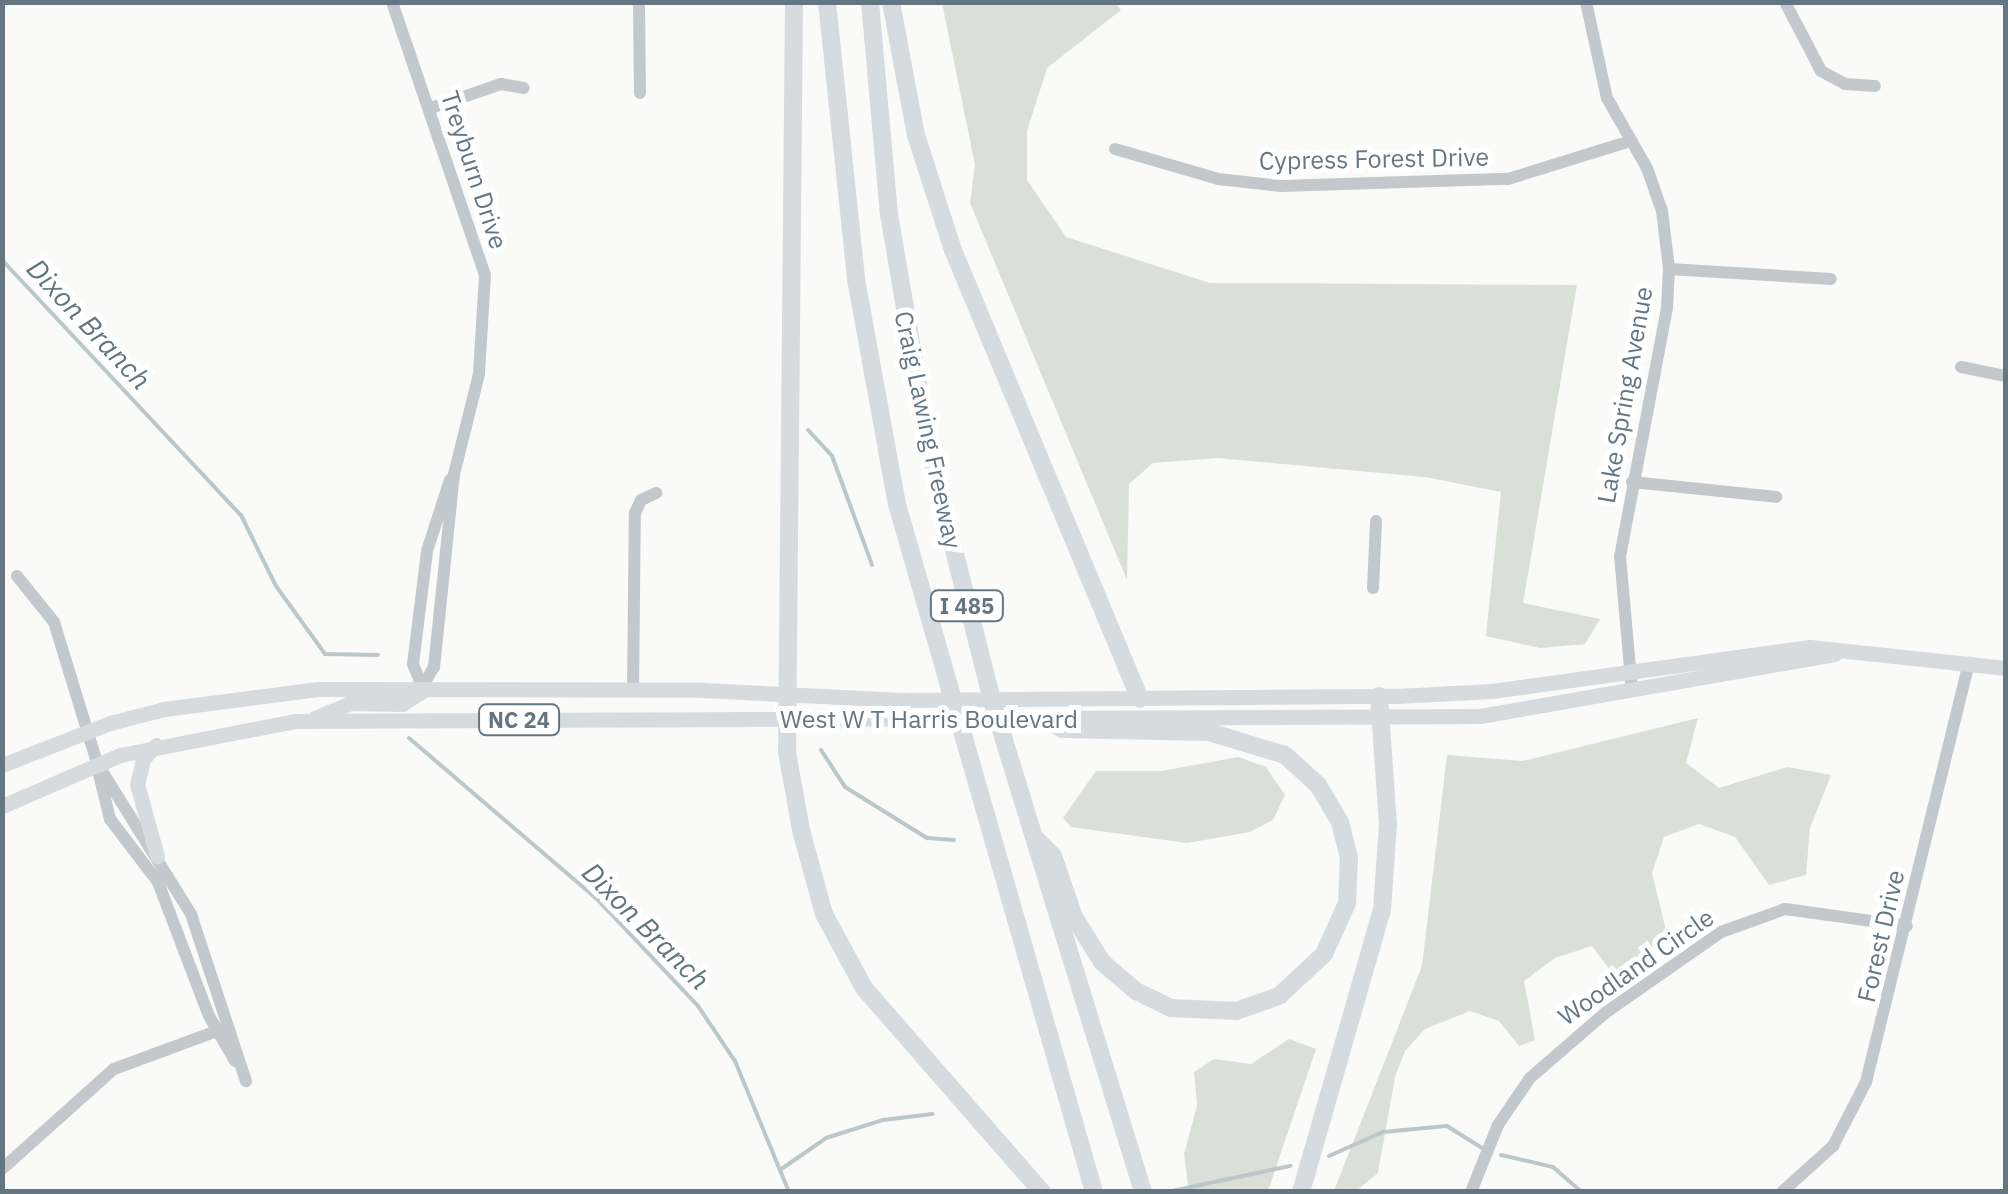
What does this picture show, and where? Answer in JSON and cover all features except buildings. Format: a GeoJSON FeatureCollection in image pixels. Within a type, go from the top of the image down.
{"type":"FeatureCollection","features":[{"type":"Feature","properties":{"kind":"highway"},"geometry":{"type":"LineString","coordinates":[[794,2],[790,718],[786,752],[801,830],[824,914],[843,953],[889,1020],[1042,1192]]}},
{"type":"Feature","properties":{"kind":"highway","name":"Craig Lawing Freeway"},"geometry":{"type":"LineString","coordinates":[[827,2],[856,279],[898,504],[1094,1192]]}},
{"type":"Feature","properties":{"kind":"highway","name":"Craig Lawing Freeway"},"geometry":{"type":"LineString","coordinates":[[870,2],[885,177],[916,386],[966,604],[1143,1192]]}},
{"type":"Feature","properties":{"kind":"highway"},"geometry":{"type":"LineString","coordinates":[[890,2],[916,135],[958,266],[1140,700]]}},
{"type":"Feature","properties":{"kind":"highway"},"geometry":{"type":"LineString","coordinates":[[1302,1192],[1382,910],[1388,825],[1379,696]]}},
{"type":"Feature","properties":{"kind":"highway"},"geometry":{"type":"LineString","coordinates":[[1035,838],[1054,856],[1074,918],[1102,962],[1136,992],[1171,1008],[1236,1012],[1279,996],[1324,954],[1347,903],[1349,858],[1340,822],[1318,784],[1284,755],[1209,732],[1063,728],[1048,720]]}},
{"type":"Feature","properties":{"kind":"main road","name":"West W T Harris Boulevard"},"geometry":{"type":"LineString","coordinates":[[2,766],[87,731],[164,709],[318,689],[790,694],[973,701],[1379,696],[1492,691],[1627,668],[1793,648],[1864,649],[2006,668]]}},
{"type":"Feature","properties":{"kind":"main road","name":"West W T Harris Boulevard"},"geometry":{"type":"LineString","coordinates":[[2,806],[98,763],[156,745],[308,721],[1480,716],[1864,649]]}},
{"type":"Feature","properties":{"kind":"main road"},"geometry":{"type":"LineString","coordinates":[[308,721],[350,703],[402,704],[423,688]]}},
{"type":"Feature","properties":{"kind":"main road"},"geometry":{"type":"LineString","coordinates":[[156,745],[143,760],[137,784],[156,856]]}},
{"type":"Feature","properties":{"kind":"street","name":"Treyburn Drive"},"geometry":{"type":"LineString","coordinates":[[392,2],[485,275],[478,374],[454,474],[427,551],[413,664],[423,688]]}},
{"type":"Feature","properties":{"kind":"street"},"geometry":{"type":"LineString","coordinates":[[638,2],[640,93]]}},
{"type":"Feature","properties":{"kind":"street","name":"Lake Spring Avenue"},"geometry":{"type":"LineString","coordinates":[[1586,2],[1602,83],[1662,212],[1669,269],[1668,308],[1620,556],[1627,668],[1632,690]]}},
{"type":"Feature","properties":{"kind":"street"},"geometry":{"type":"LineString","coordinates":[[1785,2],[1822,71],[1845,84],[1875,86]]}},
{"type":"Feature","properties":{"kind":"street"},"geometry":{"type":"LineString","coordinates":[[430,108],[501,84],[524,88]]}},
{"type":"Feature","properties":{"kind":"street","name":"Cypress Forest Drive"},"geometry":{"type":"LineString","coordinates":[[1115,149],[1229,181],[1281,186],[1508,179],[1632,141]]}},
{"type":"Feature","properties":{"kind":"street"},"geometry":{"type":"LineString","coordinates":[[1669,269],[1832,279]]}},
{"type":"Feature","properties":{"kind":"street"},"geometry":{"type":"LineString","coordinates":[[1962,368],[2006,376]]}},
{"type":"Feature","properties":{"kind":"street","name":"Treyburn Drive"},"geometry":{"type":"LineString","coordinates":[[423,688],[434,667],[454,474]]}},
{"type":"Feature","properties":{"kind":"street"},"geometry":{"type":"LineString","coordinates":[[1632,482],[1776,497]]}},
{"type":"Feature","properties":{"kind":"street"},"geometry":{"type":"LineString","coordinates":[[633,692],[635,514],[640,500],[656,493]]}},
{"type":"Feature","properties":{"kind":"street"},"geometry":{"type":"LineString","coordinates":[[1373,588],[1376,528]]}},
{"type":"Feature","properties":{"kind":"street"},"geometry":{"type":"LineString","coordinates":[[17,576],[47,607],[98,763],[110,819],[166,897],[223,1028]]}},
{"type":"Feature","properties":{"kind":"street","name":"Forest Drive"},"geometry":{"type":"LineString","coordinates":[[1782,1192],[1833,1146],[1855,1111],[1907,926],[1969,662]]}},
{"type":"Feature","properties":{"kind":"street"},"geometry":{"type":"LineString","coordinates":[[98,763],[131,825],[156,856],[192,914],[223,1028]]}},
{"type":"Feature","properties":{"kind":"street","name":"Woodland Circle"},"geometry":{"type":"LineString","coordinates":[[1470,1192],[1498,1124],[1530,1078],[1605,1014],[1722,932],[1785,909],[1907,926]]}},
{"type":"Feature","properties":{"kind":"street"},"geometry":{"type":"LineString","coordinates":[[2,1169],[114,1070],[223,1028]]}},
{"type":"Feature","properties":{"kind":"shaded area"},"geometry":{"type":"Polygon","coordinates":[[[1114,2],[1121,10],[1047,68],[1027,131],[1027,180],[1066,237],[1210,283],[1577,285],[1523,603],[1600,619],[1585,644],[1540,648],[1486,636],[1501,492],[1425,477],[1218,458],[1153,463],[1129,484],[1127,580],[970,203],[975,165],[942,3],[1114,2]]]}},
{"type":"Feature","properties":{"kind":"shaded area"},"geometry":{"type":"Polygon","coordinates":[[[1698,718],[1686,763],[1719,788],[1787,767],[1831,775],[1810,828],[1806,875],[1769,885],[1735,837],[1699,824],[1664,837],[1652,873],[1669,943],[1616,978],[1592,946],[1555,958],[1524,981],[1535,1040],[1519,1046],[1499,1021],[1470,1011],[1425,1029],[1405,1051],[1395,1077],[1378,1173],[1356,1191],[1334,1191],[1422,966],[1447,755],[1523,761],[1698,718]]]}},
{"type":"Feature","properties":{"kind":"shaded area"},"geometry":{"type":"Polygon","coordinates":[[[1238,757],[1266,767],[1285,795],[1273,820],[1250,832],[1187,843],[1071,827],[1063,818],[1096,771],[1162,771],[1238,757]]]}},
{"type":"Feature","properties":{"kind":"shaded area"},"geometry":{"type":"Polygon","coordinates":[[[1289,1039],[1316,1049],[1268,1191],[1189,1191],[1184,1154],[1197,1106],[1194,1072],[1214,1059],[1251,1064],[1289,1039]]]}},
{"type":"Feature","properties":{"kind":"waterway","name":"Dixon Branch"},"geometry":{"type":"LineString","coordinates":[[2,260],[241,515],[276,586],[325,654],[378,655]]}},
{"type":"Feature","properties":{"kind":"waterway"},"geometry":{"type":"LineString","coordinates":[[808,430],[832,456],[872,565]]}},
{"type":"Feature","properties":{"kind":"waterway","name":"Dixon Branch"},"geometry":{"type":"LineString","coordinates":[[409,738],[596,898],[698,1006],[735,1061],[789,1192]]}},
{"type":"Feature","properties":{"kind":"waterway"},"geometry":{"type":"LineString","coordinates":[[821,750],[845,787],[927,838],[954,840]]}},
{"type":"Feature","properties":{"kind":"waterway"},"geometry":{"type":"LineString","coordinates":[[780,1170],[826,1138],[883,1120],[933,1114]]}},
{"type":"Feature","properties":{"kind":"waterway"},"geometry":{"type":"LineString","coordinates":[[1329,1156],[1383,1132],[1447,1126],[1481,1147]]}},
{"type":"Feature","properties":{"kind":"waterway"},"geometry":{"type":"LineString","coordinates":[[1501,1155],[1553,1167],[1582,1192]]}},
{"type":"Feature","properties":{"kind":"waterway"},"geometry":{"type":"LineString","coordinates":[[1172,1191],[1290,1166]]}}]}
